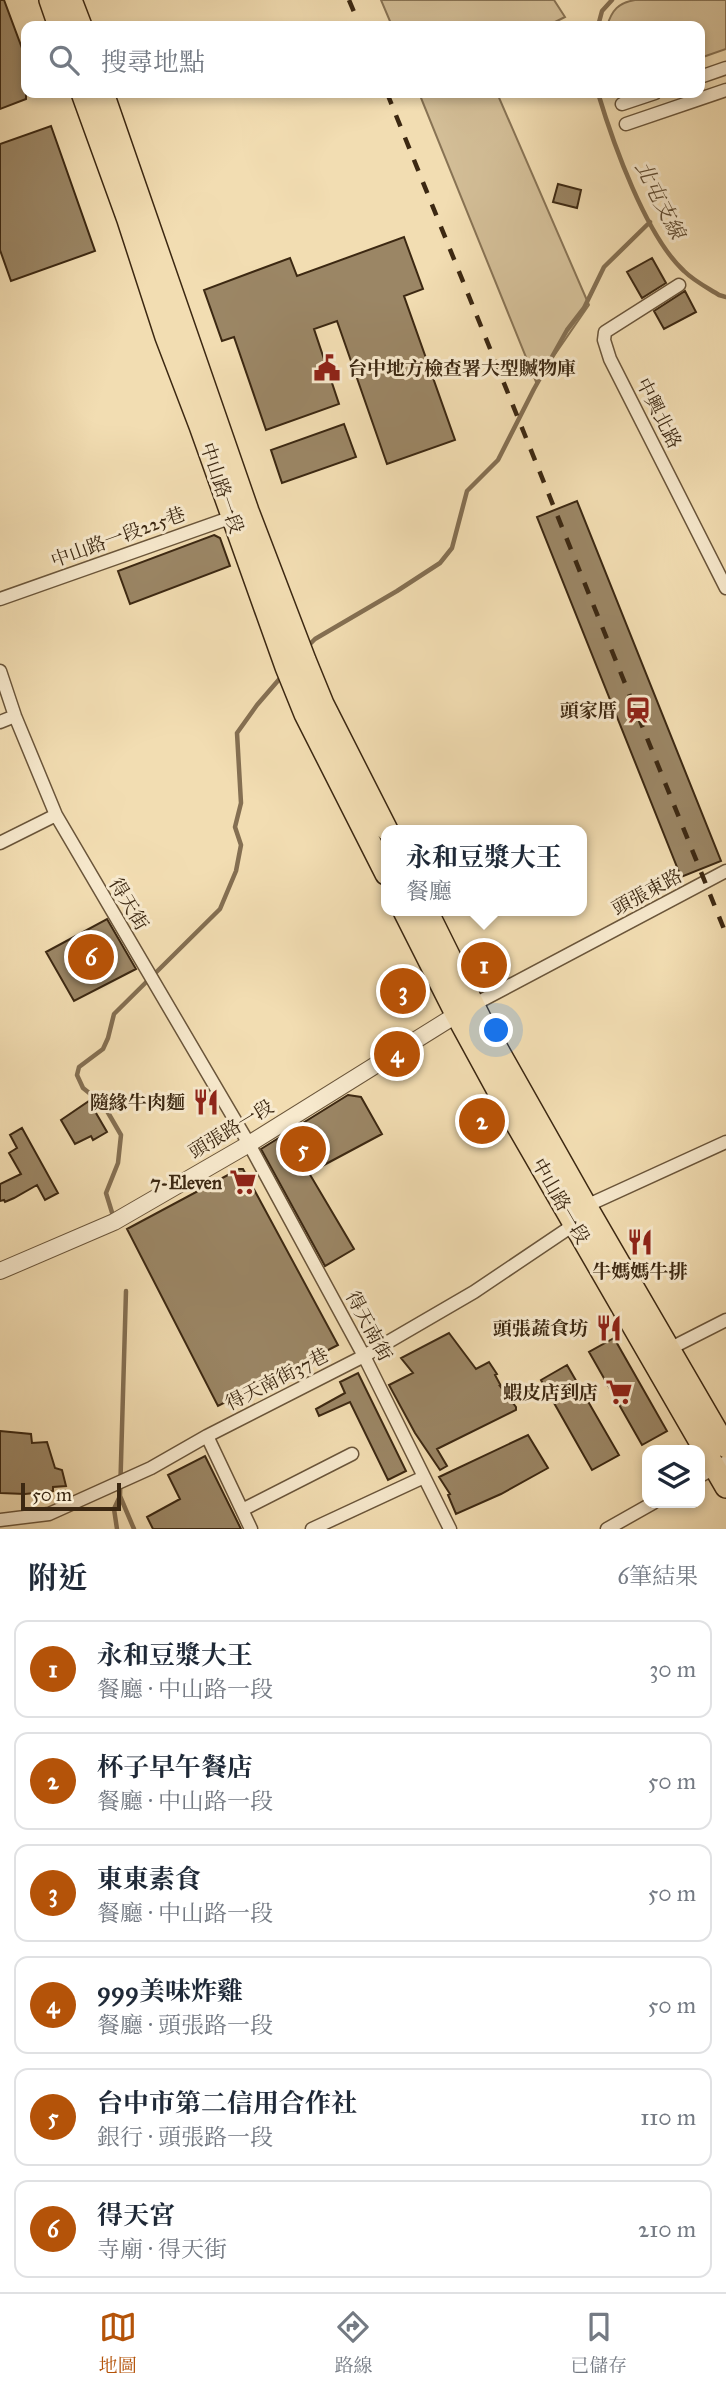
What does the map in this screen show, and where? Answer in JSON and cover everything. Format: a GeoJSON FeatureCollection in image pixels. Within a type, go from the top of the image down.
{"type":"FeatureCollection","features":[{"type":"Feature","properties":{"kind":"main road"},"geometry":{"type":"LineString","coordinates":[[50,0],[57,21]]}},
{"type":"Feature","properties":{"kind":"main road"},"geometry":{"type":"LineString","coordinates":[[72,0],[78,21]]}},
{"type":"Feature","properties":{"kind":"main road","name":"中山路一段"},"geometry":{"type":"LineString","coordinates":[[84,98],[128,220],[166,337],[323,704],[384,825]]}},
{"type":"Feature","properties":{"kind":"main road","name":"中山路一段"},"geometry":{"type":"LineString","coordinates":[[105,98],[240,514],[286,667],[305,714],[381,864]]}},
{"type":"Feature","properties":{"kind":"main road","name":"中山路一段"},"geometry":{"type":"LineString","coordinates":[[407,916],[465,1010],[580,1215],[726,1487]]}},
{"type":"Feature","properties":{"kind":"main road","name":"中山路一段"},"geometry":{"type":"LineString","coordinates":[[429,916],[465,1010]]}},
{"type":"Feature","properties":{"kind":"main road","name":"中山路一段"},"geometry":{"type":"LineString","coordinates":[[580,1215],[669,1349],[726,1447]]}},
{"type":"Feature","properties":{"kind":"street"},"geometry":{"type":"LineString","coordinates":[[705,75],[726,68]]}},
{"type":"Feature","properties":{"kind":"street"},"geometry":{"type":"LineString","coordinates":[[705,97],[726,90]]}},
{"type":"Feature","properties":{"kind":"street"},"geometry":{"type":"LineString","coordinates":[[622,104],[640,98]]}},
{"type":"Feature","properties":{"kind":"street"},"geometry":{"type":"LineString","coordinates":[[626,124],[702,98]]}},
{"type":"Feature","properties":{"kind":"street","name":"中興北路"},"geometry":{"type":"LineString","coordinates":[[679,285],[606,331],[604,340],[610,359],[726,587]]}},
{"type":"Feature","properties":{"kind":"street","name":"中山路一段225巷"},"geometry":{"type":"LineString","coordinates":[[0,599],[240,514]]}},
{"type":"Feature","properties":{"kind":"street","name":"得天街"},"geometry":{"type":"LineString","coordinates":[[0,671],[15,716],[56,815],[249,1144]]}},
{"type":"Feature","properties":{"kind":"street"},"geometry":{"type":"LineString","coordinates":[[0,722],[15,716]]}},
{"type":"Feature","properties":{"kind":"street"},"geometry":{"type":"LineString","coordinates":[[0,844],[56,815]]}},
{"type":"Feature","properties":{"kind":"street","name":"頭張東路"},"geometry":{"type":"LineString","coordinates":[[465,1010],[726,871]]}},
{"type":"Feature","properties":{"kind":"street","name":"頭張路一段"},"geometry":{"type":"LineString","coordinates":[[0,1271],[114,1222],[249,1144],[465,1010]]}},
{"type":"Feature","properties":{"kind":"street","name":"得天南街37巷"},"geometry":{"type":"LineString","coordinates":[[0,1520],[49,1514],[151,1468],[207,1436],[364,1356],[474,1292],[580,1215],[726,1142]]}},
{"type":"Feature","properties":{"kind":"street","name":"得天南街"},"geometry":{"type":"LineString","coordinates":[[249,1144],[364,1356],[450,1529]]}},
{"type":"Feature","properties":{"kind":"street"},"geometry":{"type":"LineString","coordinates":[[669,1349],[726,1321]]}},
{"type":"Feature","properties":{"kind":"street"},"geometry":{"type":"LineString","coordinates":[[207,1436],[251,1529]]}},
{"type":"Feature","properties":{"kind":"street"},"geometry":{"type":"LineString","coordinates":[[242,1510],[352,1454]]}},
{"type":"Feature","properties":{"kind":"street"},"geometry":{"type":"LineString","coordinates":[[312,1529],[425,1477]]}},
{"type":"Feature","properties":{"kind":"street"},"geometry":{"type":"LineString","coordinates":[[607,1529],[644,1508]]}},
{"type":"Feature","properties":{"kind":"shaded area"},"geometry":{"type":"Polygon","coordinates":[[[381,0],[554,0],[565,17],[557,21],[390,21],[381,0]]]}},
{"type":"Feature","properties":{"kind":"shaded area"},"geometry":{"type":"Polygon","coordinates":[[[635,0],[726,0],[726,49],[705,56],[705,21],[609,21],[616,8],[635,0]]]}},
{"type":"Feature","properties":{"kind":"shaded area"},"geometry":{"type":"Polygon","coordinates":[[[421,98],[499,98],[589,305],[536,382],[421,98]]]}},
{"type":"Feature","properties":{"kind":"building"},"geometry":{"type":"Polygon","coordinates":[[[0,0],[4,0],[21,46],[21,98],[26,99],[0,109],[0,0]]]}},
{"type":"Feature","properties":{"kind":"building"},"geometry":{"type":"Polygon","coordinates":[[[51,126],[95,251],[11,281],[0,250],[0,144],[51,126]]]}},
{"type":"Feature","properties":{"kind":"building"},"geometry":{"type":"Polygon","coordinates":[[[558,184],[581,190],[577,208],[553,202],[558,184]]]}},
{"type":"Feature","properties":{"kind":"building"},"geometry":{"type":"Polygon","coordinates":[[[404,237],[423,289],[404,296],[455,440],[387,464],[337,321],[314,329],[339,404],[266,430],[234,337],[222,341],[204,290],[290,258],[297,276],[404,237]]]}},
{"type":"Feature","properties":{"kind":"building"},"geometry":{"type":"Polygon","coordinates":[[[652,258],[666,283],[642,298],[627,272],[652,258]]]}},
{"type":"Feature","properties":{"kind":"building"},"geometry":{"type":"Polygon","coordinates":[[[685,291],[696,312],[664,329],[654,311],[685,291]]]}},
{"type":"Feature","properties":{"kind":"building"},"geometry":{"type":"Polygon","coordinates":[[[344,424],[356,457],[282,483],[271,450],[344,424]]]}},
{"type":"Feature","properties":{"kind":"building"},"geometry":{"type":"Polygon","coordinates":[[[577,501],[721,861],[681,877],[537,517],[577,501]]]}},
{"type":"Feature","properties":{"kind":"building"},"geometry":{"type":"Polygon","coordinates":[[[214,535],[220,538],[230,566],[130,604],[118,571],[214,535]]]}},
{"type":"Feature","properties":{"kind":"building"},"geometry":{"type":"Polygon","coordinates":[[[107,919],[136,969],[74,1001],[46,952],[107,919]]]}},
{"type":"Feature","properties":{"kind":"building"},"geometry":{"type":"Polygon","coordinates":[[[348,1095],[361,1097],[382,1134],[309,1173],[354,1249],[325,1266],[261,1149],[348,1095]]]}},
{"type":"Feature","properties":{"kind":"building"},"geometry":{"type":"Polygon","coordinates":[[[89,1101],[107,1132],[93,1140],[91,1136],[75,1144],[61,1120],[89,1101]]]}},
{"type":"Feature","properties":{"kind":"building"},"geometry":{"type":"Polygon","coordinates":[[[22,1128],[58,1193],[45,1200],[37,1185],[5,1202],[0,1201],[0,1184],[21,1174],[9,1153],[17,1148],[10,1135],[22,1128]]]}},
{"type":"Feature","properties":{"kind":"building"},"geometry":{"type":"Polygon","coordinates":[[[243,1169],[338,1345],[218,1406],[127,1229],[243,1169]]]}},
{"type":"Feature","properties":{"kind":"building"},"geometry":{"type":"Polygon","coordinates":[[[449,1333],[476,1369],[489,1362],[497,1374],[495,1375],[500,1386],[516,1410],[437,1449],[447,1466],[440,1470],[415,1433],[389,1385],[413,1373],[401,1358],[449,1333]]]}},
{"type":"Feature","properties":{"kind":"building"},"geometry":{"type":"Polygon","coordinates":[[[614,1338],[667,1431],[642,1445],[589,1352],[614,1338]]]}},
{"type":"Feature","properties":{"kind":"building"},"geometry":{"type":"Polygon","coordinates":[[[567,1365],[619,1455],[592,1470],[541,1380],[567,1365]]]}},
{"type":"Feature","properties":{"kind":"building"},"geometry":{"type":"Polygon","coordinates":[[[358,1373],[406,1471],[388,1480],[350,1402],[319,1416],[316,1409],[345,1393],[340,1382],[358,1373]]]}},
{"type":"Feature","properties":{"kind":"building"},"geometry":{"type":"Polygon","coordinates":[[[0,1431],[31,1434],[32,1443],[47,1442],[55,1468],[62,1470],[66,1486],[53,1487],[53,1491],[25,1494],[0,1493],[0,1431]]]}},
{"type":"Feature","properties":{"kind":"building"},"geometry":{"type":"Polygon","coordinates":[[[528,1435],[548,1468],[501,1494],[456,1514],[448,1495],[450,1494],[439,1477],[528,1435]]]}},
{"type":"Feature","properties":{"kind":"building"},"geometry":{"type":"Polygon","coordinates":[[[205,1456],[241,1529],[153,1529],[147,1517],[180,1499],[168,1475],[205,1456]]]}},
{"type":"Feature","properties":{"kind":"waterway","name":"北屯支線"},"geometry":{"type":"LineString","coordinates":[[599,21],[602,11],[612,0]]}},
{"type":"Feature","properties":{"kind":"waterway","name":"北屯支線"},"geometry":{"type":"LineString","coordinates":[[600,98],[632,188],[657,235],[688,275],[726,297]]}},
{"type":"Feature","properties":{"kind":"waterway"},"geometry":{"type":"LineString","coordinates":[[306,648],[315,639],[440,563],[452,548],[467,491],[498,460],[534,389],[567,330],[584,308],[604,267],[650,222]]}},
{"type":"Feature","properties":{"kind":"waterway"},"geometry":{"type":"LineString","coordinates":[[114,1219],[106,1193],[118,1163],[121,1135],[103,1104],[83,1088],[77,1075],[79,1067],[103,1049],[114,1014],[220,909],[236,871],[241,845],[235,827],[241,803],[237,733],[282,676]]}},
{"type":"Feature","properties":{"kind":"waterway"},"geometry":{"type":"LineString","coordinates":[[126,1291],[120,1496],[134,1529]]}},
{"type":"Feature","properties":{"kind":"waterway"},"geometry":{"type":"LineString","coordinates":[[117,1529],[114,1509],[120,1496]]}},
{"type":"Feature","properties":{"kind":"railway"},"geometry":{"type":"LineString","coordinates":[[349,0],[358,21]]}},
{"type":"Feature","properties":{"kind":"railway"},"geometry":{"type":"LineString","coordinates":[[389,98],[726,934]]}},
{"type":"Feature","properties":{"kind":"place","name":"台中地方檢查署大型贓物庫"},"geometry":{"type":"Point","coordinates":[327,368]}},
{"type":"Feature","properties":{"kind":"place","name":"頭家厝"},"geometry":{"type":"Point","coordinates":[638,710]}},
{"type":"Feature","properties":{"kind":"place","name":"得天宮"},"geometry":{"type":"Point","coordinates":[91,957]}},
{"type":"Feature","properties":{"kind":"place","name":"永和豆漿大王"},"geometry":{"type":"Point","coordinates":[484,965]}},
{"type":"Feature","properties":{"kind":"place","name":"東東素食"},"geometry":{"type":"Point","coordinates":[403,991]}},
{"type":"Feature","properties":{"kind":"place","name":"999美味炸雞"},"geometry":{"type":"Point","coordinates":[397,1054]}},
{"type":"Feature","properties":{"kind":"place","name":"隨緣牛肉麵"},"geometry":{"type":"Point","coordinates":[206,1102]}},
{"type":"Feature","properties":{"kind":"place","name":"杯子早午餐店"},"geometry":{"type":"Point","coordinates":[482,1121]}},
{"type":"Feature","properties":{"kind":"place","name":"台中市第二信用合作社"},"geometry":{"type":"Point","coordinates":[303,1149]}},
{"type":"Feature","properties":{"kind":"place","name":"7-Eleven"},"geometry":{"type":"Point","coordinates":[243,1182]}},
{"type":"Feature","properties":{"kind":"place","name":"牛媽媽牛排"},"geometry":{"type":"Point","coordinates":[640,1242]}},
{"type":"Feature","properties":{"kind":"place","name":"頭張蔬食坊"},"geometry":{"type":"Point","coordinates":[609,1328]}},
{"type":"Feature","properties":{"kind":"place","name":"蝦皮店到店"},"geometry":{"type":"Point","coordinates":[619,1392]}}]}
